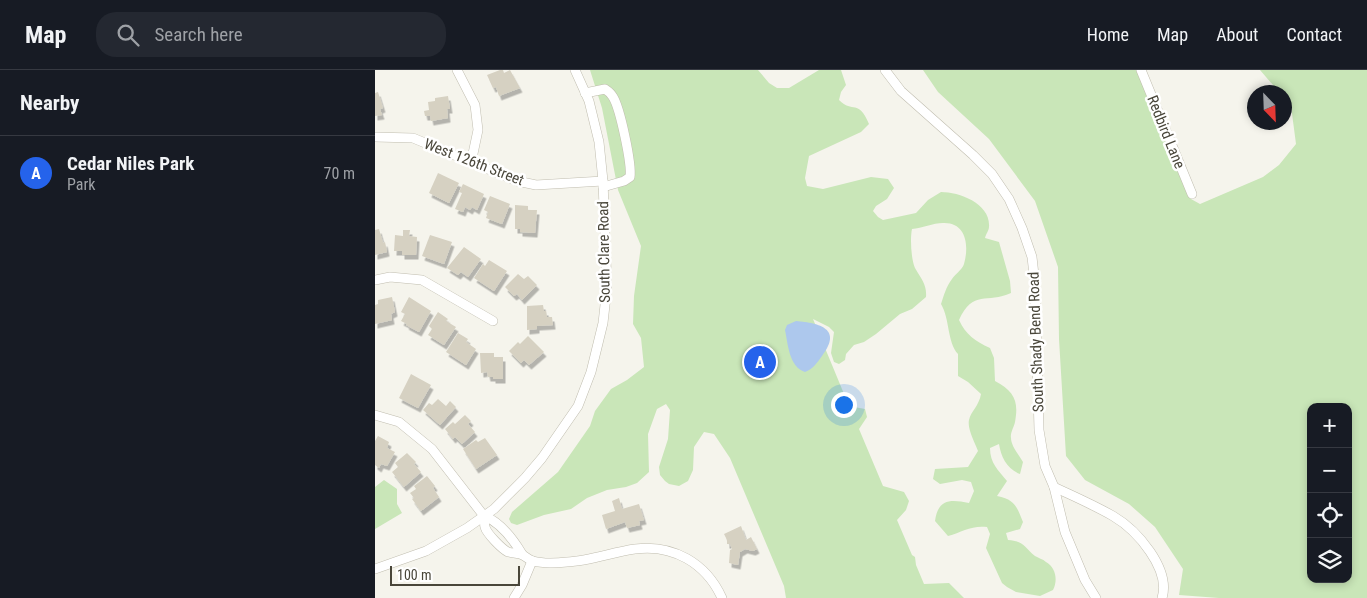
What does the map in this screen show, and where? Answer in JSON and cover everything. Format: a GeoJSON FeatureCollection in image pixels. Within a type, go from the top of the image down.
{"type":"FeatureCollection","features":[{"type":"Feature","properties":{"kind":"street"},"geometry":{"type":"LineString","coordinates":[[457,70],[475,105],[478,130],[471,163]]}},
{"type":"Feature","properties":{"kind":"street","name":"South Clare Road"},"geometry":{"type":"LineString","coordinates":[[375,570],[426,551],[460,532],[494,509],[525,478],[553,444],[578,406],[591,372],[603,323],[607,287],[603,184],[599,142],[585,93],[575,70]]}},
{"type":"Feature","properties":{"kind":"street","name":"South Shady Bend Road"},"geometry":{"type":"LineString","coordinates":[[885,70],[901,91],[992,174],[1009,199],[1022,228],[1032,256],[1035,284],[1039,430],[1045,466],[1054,487],[1065,532],[1085,580],[1096,598]]}},
{"type":"Feature","properties":{"kind":"street","name":"Redbird Lane"},"geometry":{"type":"LineString","coordinates":[[1141,70],[1192,194]]}},
{"type":"Feature","properties":{"kind":"street","name":"West 126th Street"},"geometry":{"type":"LineString","coordinates":[[375,137],[413,138],[517,182],[536,185],[603,184],[624,181],[630,177],[630,163],[619,112],[614,98],[605,89],[585,93]]}},
{"type":"Feature","properties":{"kind":"street"},"geometry":{"type":"LineString","coordinates":[[375,280],[390,277],[421,280],[493,321]]}},
{"type":"Feature","properties":{"kind":"street"},"geometry":{"type":"LineString","coordinates":[[375,415],[399,422],[432,449],[484,516],[494,520],[516,545],[521,554],[532,561],[570,562],[634,549],[662,550],[688,558],[699,565],[722,598]]}},
{"type":"Feature","properties":{"kind":"street"},"geometry":{"type":"LineString","coordinates":[[1054,487],[1115,516],[1131,530],[1145,546],[1161,570],[1163,584],[1161,598]]}},
{"type":"Feature","properties":{"kind":"street"},"geometry":{"type":"LineString","coordinates":[[514,598],[522,585],[532,561]]}},
{"type":"Feature","properties":{"kind":"green space"},"geometry":{"type":"Polygon","coordinates":[[[590,70],[758,70],[769,83],[777,88],[789,88],[819,70],[841,70],[846,85],[841,92],[839,100],[848,106],[862,111],[869,124],[861,132],[809,156],[805,178],[807,186],[823,189],[871,177],[888,179],[894,188],[887,199],[876,206],[873,211],[883,220],[916,213],[928,200],[941,192],[957,194],[980,206],[988,219],[989,228],[985,238],[999,242],[1010,281],[1011,293],[975,301],[964,310],[959,320],[971,337],[990,348],[994,358],[995,381],[1007,389],[1014,397],[1016,415],[1011,441],[1023,462],[1020,474],[1015,472],[1005,462],[999,444],[990,448],[993,462],[1007,481],[997,496],[1008,499],[1014,504],[1023,522],[1020,529],[1006,533],[1008,540],[1021,543],[1052,568],[1055,574],[1053,590],[1040,596],[1016,592],[1002,583],[986,548],[990,534],[987,527],[972,528],[948,536],[935,521],[939,508],[942,505],[951,501],[969,503],[974,491],[971,482],[962,480],[940,484],[933,479],[935,469],[968,467],[978,451],[970,432],[969,420],[979,402],[981,394],[958,376],[958,354],[954,349],[941,304],[948,285],[963,266],[966,257],[966,243],[962,231],[951,224],[943,223],[912,229],[913,259],[915,268],[925,285],[926,297],[912,309],[900,314],[864,342],[854,345],[846,354],[845,360],[839,364],[834,362],[831,353],[834,332],[829,327],[813,319],[849,406],[865,409],[867,417],[859,429],[883,486],[904,492],[909,501],[906,510],[897,520],[912,555],[915,557],[916,565],[924,584],[949,583],[964,598],[786,598],[784,586],[730,458],[714,434],[704,432],[694,447],[693,470],[688,481],[679,486],[669,484],[660,475],[659,467],[668,439],[670,410],[666,404],[657,409],[648,434],[649,472],[637,483],[607,490],[587,498],[571,509],[544,515],[517,525],[511,523],[509,519],[512,512],[558,472],[590,426],[595,411],[611,389],[644,367],[641,338],[633,324],[634,296],[641,246],[618,190],[602,108],[590,70]]]}},
{"type":"Feature","properties":{"kind":"green space"},"geometry":{"type":"Polygon","coordinates":[[[923,70],[1139,70],[1191,199],[1200,204],[1263,177],[1279,165],[1296,144],[1292,114],[1292,85],[1273,85],[1260,70],[1367,70],[1367,598],[1219,598],[1179,595],[1183,569],[1155,527],[1129,504],[1085,480],[1066,456],[1059,339],[1058,267],[1035,201],[989,139],[938,92],[923,70]]]}},
{"type":"Feature","properties":{"kind":"green space"},"geometry":{"type":"Polygon","coordinates":[[[384,480],[397,489],[397,504],[402,513],[375,529],[375,487],[384,480]]]}},
{"type":"Feature","properties":{"kind":"water"},"geometry":{"type":"Polygon","coordinates":[[[796,321],[826,329],[830,339],[828,347],[815,366],[805,372],[792,360],[788,348],[785,330],[787,325],[796,321]]]}},
{"type":"Feature","properties":{"kind":"building"},"geometry":{"type":"Polygon","coordinates":[[[503,70],[504,73],[510,70],[520,88],[499,96],[496,87],[493,88],[487,75],[503,70]]]}},
{"type":"Feature","properties":{"kind":"building"},"geometry":{"type":"Polygon","coordinates":[[[378,92],[383,108],[380,109],[382,115],[375,116],[375,93],[378,92]]]}},
{"type":"Feature","properties":{"kind":"building"},"geometry":{"type":"Polygon","coordinates":[[[448,96],[450,109],[447,109],[448,118],[431,121],[430,116],[425,116],[424,111],[429,110],[428,102],[435,101],[435,98],[448,96]]]}},
{"type":"Feature","properties":{"kind":"building"},"geometry":{"type":"Polygon","coordinates":[[[438,173],[459,183],[449,203],[429,193],[438,173]]]}},
{"type":"Feature","properties":{"kind":"building"},"geometry":{"type":"Polygon","coordinates":[[[463,184],[484,194],[477,210],[472,207],[470,210],[465,207],[463,212],[455,209],[462,193],[459,192],[463,184]]]}},
{"type":"Feature","properties":{"kind":"building"},"geometry":{"type":"Polygon","coordinates":[[[490,196],[510,204],[502,224],[486,218],[488,212],[484,210],[490,196]]]}},
{"type":"Feature","properties":{"kind":"building"},"geometry":{"type":"Polygon","coordinates":[[[515,205],[528,206],[528,210],[537,210],[535,233],[520,232],[520,229],[515,229],[515,205]]]}},
{"type":"Feature","properties":{"kind":"building"},"geometry":{"type":"Polygon","coordinates":[[[379,229],[387,252],[375,255],[375,230],[379,229]]]}},
{"type":"Feature","properties":{"kind":"building"},"geometry":{"type":"Polygon","coordinates":[[[403,230],[410,230],[409,236],[417,237],[416,255],[402,255],[402,251],[394,251],[395,235],[403,236],[403,230]]]}},
{"type":"Feature","properties":{"kind":"building"},"geometry":{"type":"Polygon","coordinates":[[[430,235],[452,242],[444,264],[422,256],[430,235]]]}},
{"type":"Feature","properties":{"kind":"building"},"geometry":{"type":"Polygon","coordinates":[[[464,247],[481,259],[468,277],[461,272],[458,275],[447,268],[464,247]]]}},
{"type":"Feature","properties":{"kind":"building"},"geometry":{"type":"Polygon","coordinates":[[[489,260],[507,271],[494,291],[474,278],[483,264],[485,266],[489,260]]]}},
{"type":"Feature","properties":{"kind":"building"},"geometry":{"type":"Polygon","coordinates":[[[518,274],[524,279],[528,276],[537,285],[522,300],[517,294],[514,296],[505,287],[518,274]]]}},
{"type":"Feature","properties":{"kind":"building"},"geometry":{"type":"Polygon","coordinates":[[[392,297],[395,312],[391,314],[392,320],[375,324],[375,305],[378,304],[378,300],[392,297]]]}},
{"type":"Feature","properties":{"kind":"building"},"geometry":{"type":"Polygon","coordinates":[[[409,297],[431,311],[419,332],[401,321],[405,314],[401,312],[409,297]]]}},
{"type":"Feature","properties":{"kind":"building"},"geometry":{"type":"Polygon","coordinates":[[[543,305],[547,317],[552,317],[553,325],[537,326],[537,329],[527,330],[527,306],[543,305]]]}},
{"type":"Feature","properties":{"kind":"building"},"geometry":{"type":"Polygon","coordinates":[[[438,312],[448,319],[446,321],[456,327],[444,345],[428,335],[432,329],[429,326],[438,312]]]}},
{"type":"Feature","properties":{"kind":"building"},"geometry":{"type":"Polygon","coordinates":[[[458,333],[468,339],[466,342],[476,349],[466,365],[446,352],[458,333]]]}},
{"type":"Feature","properties":{"kind":"building"},"geometry":{"type":"Polygon","coordinates":[[[528,336],[544,352],[529,365],[524,360],[521,363],[509,351],[528,336]]]}},
{"type":"Feature","properties":{"kind":"building"},"geometry":{"type":"Polygon","coordinates":[[[480,353],[494,353],[494,357],[503,357],[503,379],[493,379],[493,377],[488,377],[487,372],[481,373],[480,353]]]}},
{"type":"Feature","properties":{"kind":"building"},"geometry":{"type":"Polygon","coordinates":[[[411,374],[431,385],[418,408],[399,398],[411,374]]]}},
{"type":"Feature","properties":{"kind":"building"},"geometry":{"type":"Polygon","coordinates":[[[438,399],[446,406],[450,401],[456,407],[440,425],[423,410],[429,403],[432,405],[438,399]]]}},
{"type":"Feature","properties":{"kind":"building"},"geometry":{"type":"Polygon","coordinates":[[[465,415],[471,421],[468,424],[475,432],[462,444],[455,437],[453,439],[445,429],[453,422],[455,424],[465,415]]]}},
{"type":"Feature","properties":{"kind":"building"},"geometry":{"type":"Polygon","coordinates":[[[378,436],[389,442],[387,448],[395,452],[387,466],[381,464],[379,468],[375,465],[375,441],[378,436]]]}},
{"type":"Feature","properties":{"kind":"building"},"geometry":{"type":"Polygon","coordinates":[[[485,438],[497,455],[476,469],[463,449],[476,440],[478,442],[485,438]]]}},
{"type":"Feature","properties":{"kind":"building"},"geometry":{"type":"Polygon","coordinates":[[[407,453],[416,462],[414,464],[421,472],[404,487],[392,472],[398,467],[395,463],[407,453]]]}},
{"type":"Feature","properties":{"kind":"building"},"geometry":{"type":"Polygon","coordinates":[[[427,476],[435,486],[433,488],[439,497],[421,511],[410,493],[416,489],[414,486],[427,476]]]}},
{"type":"Feature","properties":{"kind":"building"},"geometry":{"type":"Polygon","coordinates":[[[619,498],[622,509],[639,504],[644,520],[639,521],[640,525],[627,528],[625,522],[606,529],[602,515],[615,511],[612,501],[619,498]]]}},
{"type":"Feature","properties":{"kind":"building"},"geometry":{"type":"Polygon","coordinates":[[[741,526],[746,540],[751,537],[757,549],[753,551],[745,549],[740,552],[738,565],[729,563],[730,550],[732,549],[730,544],[727,544],[724,534],[741,526]]]}},
{"type":"Feature","properties":{"kind":"place","name":"Cedar Niles Park"},"geometry":{"type":"Point","coordinates":[760,362]}}]}
